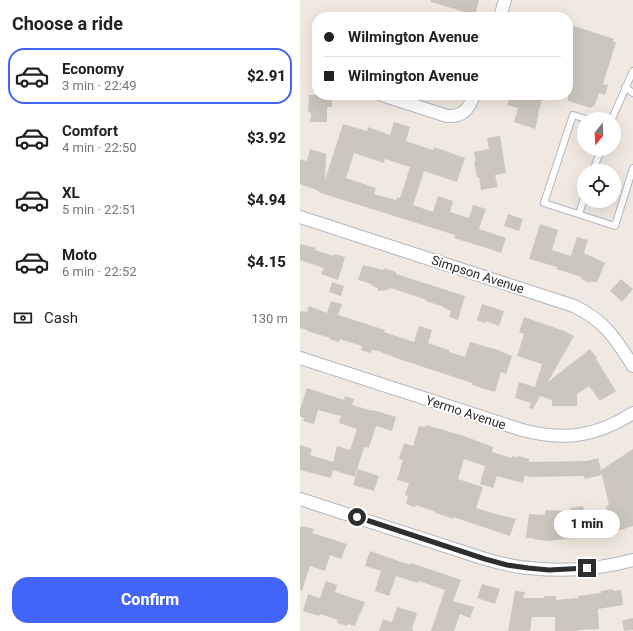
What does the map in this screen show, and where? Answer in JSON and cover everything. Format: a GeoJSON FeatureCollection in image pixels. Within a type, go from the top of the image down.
{"type":"FeatureCollection","features":[{"type":"Feature","properties":{"kind":"street"},"geometry":{"type":"LineString","coordinates":[[501,12],[505,0]]}},
{"type":"Feature","properties":{"kind":"street"},"geometry":{"type":"LineString","coordinates":[[397,100],[447,116],[452,116],[462,114],[470,105],[472,100]]}},
{"type":"Feature","properties":{"kind":"street","name":"Simpson Avenue"},"geometry":{"type":"LineString","coordinates":[[300,217],[574,306],[592,317],[608,330],[633,366]]}},
{"type":"Feature","properties":{"kind":"street","name":"Yermo Avenue"},"geometry":{"type":"LineString","coordinates":[[300,358],[536,434],[562,436],[588,433],[614,425],[633,413]]}},
{"type":"Feature","properties":{"kind":"street"},"geometry":{"type":"LineString","coordinates":[[300,499],[507,565],[549,570],[568,570],[606,566],[633,560]]}},
{"type":"Feature","properties":{"kind":"lane"},"geometry":{"type":"LineString","coordinates":[[615,112],[633,71]]}},
{"type":"Feature","properties":{"kind":"lane"},"geometry":{"type":"LineString","coordinates":[[626,87],[633,93]]}},
{"type":"Feature","properties":{"kind":"lane"},"geometry":{"type":"LineString","coordinates":[[577,116],[573,115],[544,203],[615,226],[633,168]]}},
{"type":"Feature","properties":{"kind":"lane"},"geometry":{"type":"LineString","coordinates":[[579,214],[581,208]]}},
{"type":"Feature","properties":{"kind":"building"},"geometry":{"type":"Polygon","coordinates":[[[431,0],[479,0],[476,12],[465,12],[431,2],[431,0]]]}},
{"type":"Feature","properties":{"kind":"building"},"geometry":{"type":"Polygon","coordinates":[[[573,26],[614,39],[613,42],[616,42],[603,84],[608,85],[605,95],[599,93],[594,107],[592,106],[591,108],[568,101],[573,100],[573,26]]]}},
{"type":"Feature","properties":{"kind":"building"},"geometry":{"type":"Polygon","coordinates":[[[309,95],[312,95],[312,100],[332,100],[332,107],[327,107],[327,122],[310,122],[311,113],[308,112],[309,95]]]}},
{"type":"Feature","properties":{"kind":"building"},"geometry":{"type":"Polygon","coordinates":[[[509,100],[542,100],[535,129],[514,122],[518,108],[507,105],[509,100]]]}},
{"type":"Feature","properties":{"kind":"building"},"geometry":{"type":"Polygon","coordinates":[[[394,122],[410,127],[406,141],[433,150],[434,147],[465,158],[457,182],[424,171],[413,205],[433,212],[438,196],[453,201],[450,212],[469,218],[473,205],[486,209],[479,229],[506,238],[501,253],[454,238],[455,235],[318,192],[319,191],[300,184],[300,159],[307,161],[310,149],[326,154],[325,180],[343,124],[367,131],[368,127],[390,135],[394,122]],[[354,153],[346,178],[376,188],[374,194],[396,200],[397,197],[400,198],[410,167],[385,159],[384,163],[354,153]]]}},
{"type":"Feature","properties":{"kind":"building"},"geometry":{"type":"Polygon","coordinates":[[[500,136],[506,173],[495,175],[498,187],[481,190],[474,161],[476,162],[474,152],[489,149],[487,138],[500,136]]]}},
{"type":"Feature","properties":{"kind":"building"},"geometry":{"type":"Polygon","coordinates":[[[508,214],[523,219],[519,231],[504,226],[508,214]]]}},
{"type":"Feature","properties":{"kind":"building"},"geometry":{"type":"Polygon","coordinates":[[[540,224],[558,230],[552,250],[571,256],[577,237],[588,240],[584,253],[605,263],[597,282],[591,281],[590,283],[581,279],[582,277],[556,269],[557,267],[529,259],[540,224]]]}},
{"type":"Feature","properties":{"kind":"building"},"geometry":{"type":"Polygon","coordinates":[[[300,244],[316,248],[315,250],[333,256],[334,254],[345,257],[338,280],[321,274],[324,268],[300,260],[300,244]]]}},
{"type":"Feature","properties":{"kind":"building"},"geometry":{"type":"Polygon","coordinates":[[[363,265],[383,270],[384,268],[396,272],[396,274],[465,296],[458,320],[449,317],[451,311],[426,301],[427,300],[391,288],[378,291],[378,288],[372,286],[372,284],[358,280],[363,265]]]}},
{"type":"Feature","properties":{"kind":"building"},"geometry":{"type":"Polygon","coordinates":[[[621,279],[633,289],[622,302],[610,291],[621,279]]]}},
{"type":"Feature","properties":{"kind":"building"},"geometry":{"type":"Polygon","coordinates":[[[332,282],[344,286],[341,296],[329,292],[332,282]]]}},
{"type":"Feature","properties":{"kind":"building"},"geometry":{"type":"Polygon","coordinates":[[[331,301],[342,304],[338,315],[385,330],[384,332],[414,342],[419,326],[432,330],[428,343],[465,357],[470,342],[498,350],[512,356],[506,374],[501,372],[495,392],[378,351],[372,350],[371,353],[361,350],[362,346],[340,339],[339,342],[300,328],[300,311],[307,312],[309,306],[327,313],[331,301]]]}},
{"type":"Feature","properties":{"kind":"building"},"geometry":{"type":"Polygon","coordinates":[[[482,304],[504,311],[499,326],[486,321],[485,323],[477,320],[482,304]]]}},
{"type":"Feature","properties":{"kind":"building"},"geometry":{"type":"Polygon","coordinates":[[[524,317],[574,336],[548,382],[590,349],[597,358],[596,359],[616,391],[600,401],[589,386],[577,394],[577,406],[552,406],[552,400],[540,396],[533,409],[529,408],[531,403],[515,398],[519,382],[535,387],[542,364],[517,356],[524,334],[519,332],[524,317]]]}},
{"type":"Feature","properties":{"kind":"building"},"geometry":{"type":"Polygon","coordinates":[[[307,388],[344,400],[345,396],[354,399],[352,405],[396,417],[392,431],[376,426],[369,448],[364,447],[355,477],[333,470],[331,478],[300,470],[300,445],[312,449],[310,455],[333,462],[337,446],[350,450],[357,429],[339,423],[341,416],[318,410],[314,424],[303,421],[304,418],[300,416],[300,409],[307,388]]]}},
{"type":"Feature","properties":{"kind":"building"},"geometry":{"type":"Polygon","coordinates":[[[426,425],[464,436],[493,447],[492,452],[512,458],[512,456],[518,456],[529,459],[529,462],[587,461],[598,458],[601,470],[633,449],[633,526],[611,533],[611,536],[601,538],[600,535],[548,541],[526,538],[529,514],[545,515],[545,510],[570,511],[570,508],[583,506],[585,516],[607,510],[606,506],[609,505],[602,475],[585,479],[584,476],[530,477],[525,475],[523,483],[497,476],[493,488],[480,484],[485,466],[464,459],[458,479],[483,487],[476,508],[516,519],[510,536],[453,517],[453,519],[416,505],[415,507],[406,504],[408,496],[405,495],[409,483],[397,480],[403,460],[399,459],[404,443],[413,446],[419,426],[425,427],[426,425]]]}},
{"type":"Feature","properties":{"kind":"building"},"geometry":{"type":"Polygon","coordinates":[[[358,469],[379,476],[374,491],[353,485],[358,469]]]}},
{"type":"Feature","properties":{"kind":"building"},"geometry":{"type":"Polygon","coordinates":[[[302,526],[314,529],[312,533],[347,544],[341,559],[330,555],[325,571],[310,566],[302,591],[300,590],[300,527],[302,526]]]}},
{"type":"Feature","properties":{"kind":"building"},"geometry":{"type":"Polygon","coordinates":[[[370,551],[461,580],[453,601],[474,607],[470,618],[460,614],[454,631],[431,631],[445,590],[419,581],[418,583],[396,576],[389,596],[375,591],[381,571],[365,566],[370,551]]]}},
{"type":"Feature","properties":{"kind":"building"},"geometry":{"type":"Polygon","coordinates":[[[326,581],[337,585],[335,592],[365,602],[355,626],[348,624],[347,626],[337,623],[338,620],[320,614],[319,616],[303,611],[308,594],[320,598],[326,581]]]}},
{"type":"Feature","properties":{"kind":"building"},"geometry":{"type":"Polygon","coordinates":[[[482,584],[500,589],[495,604],[477,598],[482,584]]]}},
{"type":"Feature","properties":{"kind":"building"},"geometry":{"type":"Polygon","coordinates":[[[613,589],[613,591],[621,590],[623,605],[598,609],[599,629],[555,631],[555,617],[532,617],[530,631],[508,631],[515,591],[525,592],[523,598],[544,598],[545,596],[556,596],[556,600],[578,598],[578,596],[601,593],[601,591],[613,589]]]}},
{"type":"Feature","properties":{"kind":"building"},"geometry":{"type":"Polygon","coordinates":[[[397,607],[417,613],[412,629],[413,631],[379,631],[383,619],[392,622],[397,607]]]}},
{"type":"Feature","properties":{"kind":"building"},"geometry":{"type":"Polygon","coordinates":[[[633,618],[633,630],[624,631],[622,621],[633,618]]]}},
{"type":"Feature","properties":{"kind":"route"},"geometry":{"type":"LineString","coordinates":[[357,517],[507,565],[549,570],[587,568]]}}]}
